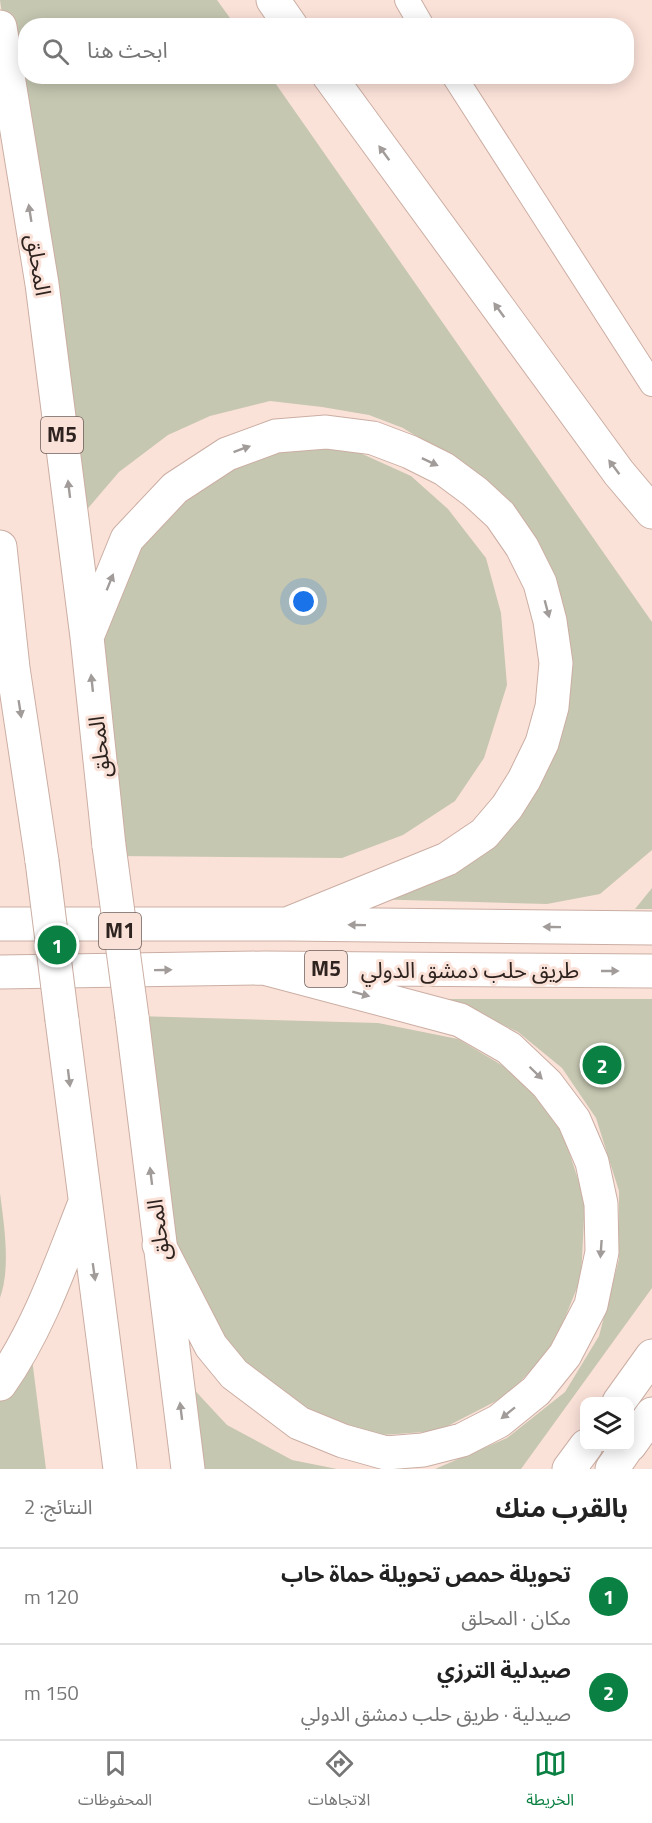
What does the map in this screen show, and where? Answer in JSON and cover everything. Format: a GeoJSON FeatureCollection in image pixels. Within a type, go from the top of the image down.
{"type":"FeatureCollection","features":[{"type":"Feature","properties":{"kind":"main road"},"geometry":{"type":"LineString","coordinates":[[273,0],[285,18]]}},
{"type":"Feature","properties":{"kind":"main road","name":"المحلق"},"geometry":{"type":"LineString","coordinates":[[0,27],[42,284],[87,637],[109,846],[188,1469]]}},
{"type":"Feature","properties":{"kind":"main road"},"geometry":{"type":"LineString","coordinates":[[334,84],[619,473],[652,512]]}},
{"type":"Feature","properties":{"kind":"main road"},"geometry":{"type":"LineString","coordinates":[[87,637],[127,539],[175,488],[227,454],[276,436],[326,432],[373,438],[444,468],[500,515],[522,547],[540,583],[550,621],[556,663],[552,706],[542,743],[524,780],[507,807],[484,834],[447,859],[287,924]]}},
{"type":"Feature","properties":{"kind":"main road"},"geometry":{"type":"LineString","coordinates":[[0,547],[7,657],[42,861],[84,1203],[120,1469]]}},
{"type":"Feature","properties":{"kind":"main road","name":"طريق حلب دمشق الدولي"},"geometry":{"type":"LineString","coordinates":[[0,924],[652,928]]}},
{"type":"Feature","properties":{"kind":"main road"},"geometry":{"type":"LineString","coordinates":[[159,1245],[211,1346],[234,1374],[299,1423],[343,1441],[386,1453],[423,1450],[462,1440],[499,1421],[536,1390],[565,1355],[591,1305],[602,1252],[601,1204],[592,1162],[574,1120],[547,1084],[509,1048],[460,1020],[264,968]]}},
{"type":"Feature","properties":{"kind":"main road","name":"طريق حلب دمشق الدولي"},"geometry":{"type":"LineString","coordinates":[[0,972],[264,968],[652,971]]}},
{"type":"Feature","properties":{"kind":"main road"},"geometry":{"type":"LineString","coordinates":[[0,1384],[14,1364],[51,1290],[84,1203]]}},
{"type":"Feature","properties":{"kind":"main road"},"geometry":{"type":"LineString","coordinates":[[622,1397],[652,1356]]}},
{"type":"Feature","properties":{"kind":"main road"},"geometry":{"type":"LineString","coordinates":[[634,1439],[652,1414]]}},
{"type":"Feature","properties":{"kind":"main road"},"geometry":{"type":"LineString","coordinates":[[569,1469],[582,1451]]}},
{"type":"Feature","properties":{"kind":"main road"},"geometry":{"type":"LineString","coordinates":[[612,1469],[625,1451]]}},
{"type":"Feature","properties":{"kind":"street"},"geometry":{"type":"LineString","coordinates":[[407,0],[417,18]]}},
{"type":"Feature","properties":{"kind":"street"},"geometry":{"type":"LineString","coordinates":[[459,84],[652,384]]}},
{"type":"Feature","properties":{"kind":"green space"},"geometry":{"type":"Polygon","coordinates":[[[0,0],[217,0],[230,18],[18,18],[18,84],[276,84],[652,622],[652,850],[600,894],[547,904],[368,899],[472,828],[510,772],[534,721],[540,655],[532,590],[446,455],[403,428],[369,415],[270,401],[210,416],[168,435],[119,472],[72,527],[0,0]]]}},
{"type":"Feature","properties":{"kind":"green space"},"geometry":{"type":"Polygon","coordinates":[[[303,442],[358,452],[411,476],[448,509],[486,558],[501,613],[507,685],[484,758],[455,801],[403,835],[342,858],[113,856],[92,678],[108,553],[137,503],[187,468],[303,442]]]}},
{"type":"Feature","properties":{"kind":"green space"},"geometry":{"type":"Polygon","coordinates":[[[652,888],[652,909],[635,909],[652,888]]]}},
{"type":"Feature","properties":{"kind":"green space"},"geometry":{"type":"Polygon","coordinates":[[[448,999],[652,999],[652,1288],[521,1469],[435,1469],[507,1438],[565,1392],[599,1336],[619,1259],[619,1191],[596,1118],[562,1068],[518,1032],[448,999]]]}},
{"type":"Feature","properties":{"kind":"green space"},"geometry":{"type":"Polygon","coordinates":[[[136,1016],[378,1023],[458,1039],[520,1076],[559,1122],[585,1200],[581,1278],[554,1345],[508,1395],[438,1431],[355,1437],[294,1421],[170,1270],[136,1016]]]}},
{"type":"Feature","properties":{"kind":"green space"},"geometry":{"type":"Polygon","coordinates":[[[0,1193],[6,1260],[0,1298],[0,1193]]]}},
{"type":"Feature","properties":{"kind":"green space"},"geometry":{"type":"Polygon","coordinates":[[[31,1351],[46,1469],[0,1469],[0,1391],[31,1351]]]}},
{"type":"Feature","properties":{"kind":"green space"},"geometry":{"type":"Polygon","coordinates":[[[174,1368],[227,1425],[292,1460],[337,1469],[188,1469],[174,1368]]]}},
{"type":"Feature","properties":{"kind":"place","name":"تحويلة حمص تحويلة حماة حاب"},"geometry":{"type":"Point","coordinates":[57,945]}},
{"type":"Feature","properties":{"kind":"place","name":"صيدلية الترزي"},"geometry":{"type":"Point","coordinates":[602,1065]}}]}
